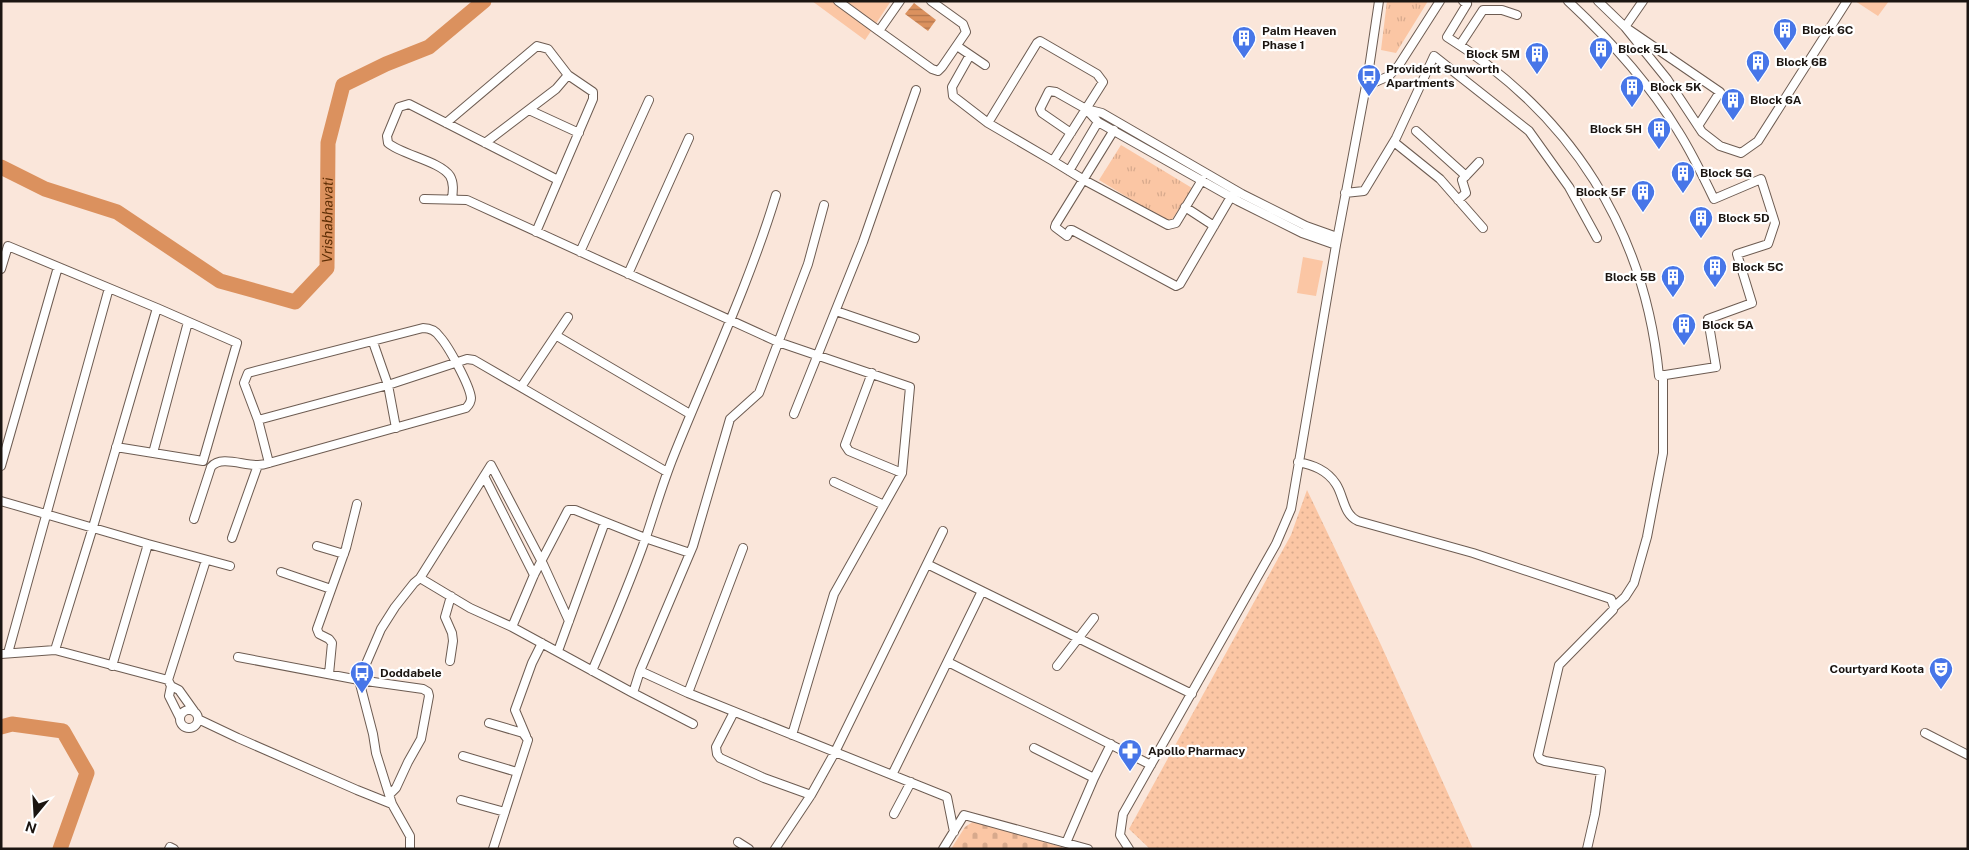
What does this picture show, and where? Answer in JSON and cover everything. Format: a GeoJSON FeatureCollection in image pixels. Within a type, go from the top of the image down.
{"type":"FeatureCollection","features":[{"type":"Feature","properties":{"kind":"street"},"geometry":{"type":"LineString","coordinates":[[838,1],[932,69],[938,71],[966,32],[963,24],[931,1]]}},
{"type":"Feature","properties":{"kind":"street"},"geometry":{"type":"LineString","coordinates":[[879,31],[900,1]]}},
{"type":"Feature","properties":{"kind":"street"},"geometry":{"type":"LineString","coordinates":[[1129,849],[1120,835],[1123,814],[1276,544],[1291,509],[1336,241],[1366,86],[1379,1]]}},
{"type":"Feature","properties":{"kind":"street"},"geometry":{"type":"LineString","coordinates":[[1366,86],[1389,76],[1399,65],[1440,1]]}},
{"type":"Feature","properties":{"kind":"street"},"geometry":{"type":"LineString","coordinates":[[1463,1],[1467,4],[1447,37],[1502,75],[1535,105],[1565,138],[1598,186],[1624,235],[1641,279],[1652,325],[1658,376],[1716,367],[1708,319],[1752,303],[1737,254],[1768,244],[1775,223],[1761,179],[1714,198],[1682,137],[1654,95],[1623,57],[1568,1]]}},
{"type":"Feature","properties":{"kind":"street"},"geometry":{"type":"LineString","coordinates":[[1598,1],[1625,27],[1667,79],[1702,132],[1720,146],[1741,153],[1758,141],[1847,1]]}},
{"type":"Feature","properties":{"kind":"street"},"geometry":{"type":"LineString","coordinates":[[1625,27],[1643,1]]}},
{"type":"Feature","properties":{"kind":"street"},"geometry":{"type":"LineString","coordinates":[[1460,45],[1483,10],[1502,10],[1517,15]]}},
{"type":"Feature","properties":{"kind":"street"},"geometry":{"type":"LineString","coordinates":[[1625,27],[1720,92],[1698,126]]}},
{"type":"Feature","properties":{"kind":"street"},"geometry":{"type":"LineString","coordinates":[[988,123],[1040,41],[1083,65],[1103,82],[1053,161]]}},
{"type":"Feature","properties":{"kind":"street"},"geometry":{"type":"LineString","coordinates":[[446,123],[537,46],[548,49],[568,75],[594,94],[536,232]]}},
{"type":"Feature","properties":{"kind":"street"},"geometry":{"type":"LineString","coordinates":[[957,46],[985,65]]}},
{"type":"Feature","properties":{"kind":"street"},"geometry":{"type":"LineString","coordinates":[[970,55],[952,86],[953,96],[988,123],[1084,180],[1168,225],[1176,223],[1202,180]]}},
{"type":"Feature","properties":{"kind":"street"},"geometry":{"type":"LineString","coordinates":[[1346,193],[1364,190],[1394,142],[1434,56],[1529,131],[1569,187],[1597,238]]}},
{"type":"Feature","properties":{"kind":"street"},"geometry":{"type":"LineString","coordinates":[[485,143],[556,89],[568,75]]}},
{"type":"Feature","properties":{"kind":"street"},"geometry":{"type":"LineString","coordinates":[[794,414],[879,199],[916,90]]}},
{"type":"Feature","properties":{"kind":"street"},"geometry":{"type":"LineString","coordinates":[[1071,133],[1042,113],[1040,109],[1049,91],[1056,92],[1086,109],[1102,113],[1233,194],[1302,233],[1336,241]]}},
{"type":"Feature","properties":{"kind":"street"},"geometry":{"type":"LineString","coordinates":[[580,252],[649,100]]}},
{"type":"Feature","properties":{"kind":"street"},"geometry":{"type":"LineString","coordinates":[[452,199],[453,186],[450,176],[443,169],[390,145],[386,140],[399,107],[405,104],[558,180]]}},
{"type":"Feature","properties":{"kind":"street"},"geometry":{"type":"LineString","coordinates":[[1086,109],[1098,122],[1202,180],[1233,194]]}},
{"type":"Feature","properties":{"kind":"street"},"geometry":{"type":"LineString","coordinates":[[529,110],[579,133]]}},
{"type":"Feature","properties":{"kind":"street"},"geometry":{"type":"LineString","coordinates":[[1068,171],[1098,122]]}},
{"type":"Feature","properties":{"kind":"street"},"geometry":{"type":"LineString","coordinates":[[1114,130],[1056,224],[1056,229],[1067,236],[1070,230],[1072,230],[1176,286],[1180,284],[1233,194]]}},
{"type":"Feature","properties":{"kind":"street"},"geometry":{"type":"LineString","coordinates":[[1416,132],[1466,176]]}},
{"type":"Feature","properties":{"kind":"street"},"geometry":{"type":"LineString","coordinates":[[628,274],[688,138]]}},
{"type":"Feature","properties":{"kind":"street"},"geometry":{"type":"LineString","coordinates":[[1394,142],[1440,179],[1482,228]]}},
{"type":"Feature","properties":{"kind":"street"},"geometry":{"type":"LineString","coordinates":[[1458,200],[1466,193],[1462,180],[1479,162]]}},
{"type":"Feature","properties":{"kind":"street"},"geometry":{"type":"LineString","coordinates":[[592,671],[646,538],[667,472],[690,414],[732,320],[763,238],[776,195]]}},
{"type":"Feature","properties":{"kind":"street"},"geometry":{"type":"LineString","coordinates":[[424,199],[467,200],[778,342],[910,387],[902,473],[834,594],[792,735]]}},
{"type":"Feature","properties":{"kind":"street"},"geometry":{"type":"LineString","coordinates":[[633,692],[690,553],[730,419],[759,393],[808,264],[824,205]]}},
{"type":"Feature","properties":{"kind":"street"},"geometry":{"type":"LineString","coordinates":[[1185,207],[1214,226]]}},
{"type":"Feature","properties":{"kind":"street"},"geometry":{"type":"LineString","coordinates":[[1,269],[4,245],[237,343],[203,461],[116,447]]}},
{"type":"Feature","properties":{"kind":"street"},"geometry":{"type":"LineString","coordinates":[[1,466],[58,267]]}},
{"type":"Feature","properties":{"kind":"street"},"geometry":{"type":"LineString","coordinates":[[109,288],[4,653],[55,650],[169,683],[179,690],[198,719],[392,804]]}},
{"type":"Feature","properties":{"kind":"street"},"geometry":{"type":"LineString","coordinates":[[55,650],[93,527],[156,308]]}},
{"type":"Feature","properties":{"kind":"street"},"geometry":{"type":"LineString","coordinates":[[836,311],[915,338]]}},
{"type":"Feature","properties":{"kind":"street"},"geometry":{"type":"LineString","coordinates":[[521,387],[568,317]]}},
{"type":"Feature","properties":{"kind":"street"},"geometry":{"type":"LineString","coordinates":[[153,453],[188,322]]}},
{"type":"Feature","properties":{"kind":"street"},"geometry":{"type":"LineString","coordinates":[[194,519],[213,464],[223,462],[258,465],[269,463],[463,410],[469,406],[471,397],[456,362],[441,337],[427,328],[248,373],[244,383],[258,420],[269,463]]}},
{"type":"Feature","properties":{"kind":"street"},"geometry":{"type":"LineString","coordinates":[[557,336],[690,414]]}},
{"type":"Feature","properties":{"kind":"street"},"geometry":{"type":"LineString","coordinates":[[373,342],[388,385],[396,428]]}},
{"type":"Feature","properties":{"kind":"street"},"geometry":{"type":"LineString","coordinates":[[258,420],[388,385],[467,359],[474,360],[667,472]]}},
{"type":"Feature","properties":{"kind":"street"},"geometry":{"type":"LineString","coordinates":[[872,373],[845,441],[846,449],[902,473]]}},
{"type":"Feature","properties":{"kind":"street"},"geometry":{"type":"LineString","coordinates":[[1587,849],[1601,774],[1599,770],[1545,761],[1540,759],[1538,755],[1559,664],[1613,610],[1634,583],[1646,537],[1663,453],[1662,375]]}},
{"type":"Feature","properties":{"kind":"street"},"geometry":{"type":"LineString","coordinates":[[1298,462],[1312,465],[1327,473],[1336,484],[1350,516],[1358,521],[1491,559],[1611,599],[1614,607]]}},
{"type":"Feature","properties":{"kind":"street"},"geometry":{"type":"LineString","coordinates":[[232,538],[258,465]]}},
{"type":"Feature","properties":{"kind":"street"},"geometry":{"type":"LineString","coordinates":[[410,849],[410,836],[392,804],[376,753],[360,680],[381,629],[395,607],[420,578],[491,465],[541,561],[569,621]]}},
{"type":"Feature","properties":{"kind":"street"},"geometry":{"type":"LineString","coordinates":[[484,476],[534,574]]}},
{"type":"Feature","properties":{"kind":"street"},"geometry":{"type":"LineString","coordinates":[[834,482],[884,505]]}},
{"type":"Feature","properties":{"kind":"street"},"geometry":{"type":"LineString","coordinates":[[1,500],[148,544],[230,566]]}},
{"type":"Feature","properties":{"kind":"street"},"geometry":{"type":"LineString","coordinates":[[329,674],[332,643],[329,639],[319,634],[317,629],[344,554],[357,504]]}},
{"type":"Feature","properties":{"kind":"street"},"geometry":{"type":"LineString","coordinates":[[512,627],[534,574],[568,510],[575,510],[690,553]]}},
{"type":"Feature","properties":{"kind":"street"},"geometry":{"type":"LineString","coordinates":[[558,651],[606,522]]}},
{"type":"Feature","properties":{"kind":"street"},"geometry":{"type":"LineString","coordinates":[[775,849],[811,795],[835,752],[943,531]]}},
{"type":"Feature","properties":{"kind":"street"},"geometry":{"type":"LineString","coordinates":[[112,666],[148,544]]}},
{"type":"Feature","properties":{"kind":"street"},"geometry":{"type":"LineString","coordinates":[[318,546],[344,554]]}},
{"type":"Feature","properties":{"kind":"street"},"geometry":{"type":"LineString","coordinates":[[688,693],[743,548]]}},
{"type":"Feature","properties":{"kind":"street"},"geometry":{"type":"LineString","coordinates":[[198,719],[196,724],[188,728],[182,724],[169,696],[169,683],[206,560]]}},
{"type":"Feature","properties":{"kind":"street"},"geometry":{"type":"LineString","coordinates":[[927,564],[1192,694]]}},
{"type":"Feature","properties":{"kind":"street"},"geometry":{"type":"LineString","coordinates":[[281,572],[331,589]]}},
{"type":"Feature","properties":{"kind":"street"},"geometry":{"type":"LineString","coordinates":[[420,578],[470,608],[512,627],[693,724]]}},
{"type":"Feature","properties":{"kind":"street"},"geometry":{"type":"LineString","coordinates":[[892,775],[982,591]]}},
{"type":"Feature","properties":{"kind":"street"},"geometry":{"type":"LineString","coordinates":[[450,596],[445,617],[452,633],[453,641],[450,661]]}},
{"type":"Feature","properties":{"kind":"street"},"geometry":{"type":"LineString","coordinates":[[1057,666],[1094,618]]}},
{"type":"Feature","properties":{"kind":"street"},"geometry":{"type":"LineString","coordinates":[[500,849],[493,848],[528,740],[515,710],[532,663],[542,643]]}},
{"type":"Feature","properties":{"kind":"street"},"geometry":{"type":"LineString","coordinates":[[238,658],[360,680],[423,689],[428,692],[429,696],[421,739],[396,788],[390,794]]}},
{"type":"Feature","properties":{"kind":"street"},"geometry":{"type":"LineString","coordinates":[[948,662],[1151,765]]}},
{"type":"Feature","properties":{"kind":"street"},"geometry":{"type":"LineString","coordinates":[[640,671],[734,712],[947,797],[954,832]]}},
{"type":"Feature","properties":{"kind":"street"},"geometry":{"type":"LineString","coordinates":[[180,718],[185,711],[194,711]]}},
{"type":"Feature","properties":{"kind":"street"},"geometry":{"type":"LineString","coordinates":[[734,712],[716,747],[720,758],[764,778],[811,795]]}},
{"type":"Feature","properties":{"kind":"street"},"geometry":{"type":"LineString","coordinates":[[489,723],[523,733],[526,736]]}},
{"type":"Feature","properties":{"kind":"street"},"geometry":{"type":"LineString","coordinates":[[1925,733],[1968,755]]}},
{"type":"Feature","properties":{"kind":"street"},"geometry":{"type":"LineString","coordinates":[[1066,843],[1111,744]]}},
{"type":"Feature","properties":{"kind":"street"},"geometry":{"type":"LineString","coordinates":[[1034,748],[1094,778]]}},
{"type":"Feature","properties":{"kind":"street"},"geometry":{"type":"LineString","coordinates":[[463,756],[517,772]]}},
{"type":"Feature","properties":{"kind":"street"},"geometry":{"type":"LineString","coordinates":[[894,814],[911,782]]}},
{"type":"Feature","properties":{"kind":"street"},"geometry":{"type":"LineString","coordinates":[[461,800],[505,812]]}},
{"type":"Feature","properties":{"kind":"street"},"geometry":{"type":"LineString","coordinates":[[943,849],[964,815],[1088,849]]}},
{"type":"Feature","properties":{"kind":"street"},"geometry":{"type":"LineString","coordinates":[[738,842],[749,849]]}},
{"type":"Feature","properties":{"kind":"street"},"geometry":{"type":"LineString","coordinates":[[169,849],[170,847],[174,849]]}},
{"type":"Feature","properties":{"kind":"green space"},"geometry":{"type":"Polygon","coordinates":[[[812,1],[891,1],[865,40],[812,1]]]}},
{"type":"Feature","properties":{"kind":"green space"},"geometry":{"type":"Polygon","coordinates":[[[1387,1],[1428,1],[1396,53],[1381,50],[1387,1]]]}},
{"type":"Feature","properties":{"kind":"green space"},"geometry":{"type":"Polygon","coordinates":[[[1855,1],[1889,1],[1878,16],[1855,1]]]}},
{"type":"Feature","properties":{"kind":"green space"},"geometry":{"type":"Polygon","coordinates":[[[1121,145],[1192,188],[1170,223],[1099,180],[1121,145]]]}},
{"type":"Feature","properties":{"kind":"green space"},"geometry":{"type":"Polygon","coordinates":[[[1303,257],[1323,261],[1316,296],[1297,293],[1303,257]]]}},
{"type":"Feature","properties":{"kind":"green space"},"geometry":{"type":"Polygon","coordinates":[[[1307,490],[1381,645],[1473,849],[1150,849],[1129,829],[1291,535],[1307,490]]]}},
{"type":"Feature","properties":{"kind":"green space"},"geometry":{"type":"Polygon","coordinates":[[[974,821],[1062,847],[1062,849],[951,849],[965,827],[974,821]]]}},
{"type":"Feature","properties":{"kind":"shaded area"},"geometry":{"type":"Polygon","coordinates":[[[914,3],[936,20],[928,31],[905,14],[914,3]]]}},
{"type":"Feature","properties":{"kind":"waterway","name":"Vrishabhavati"},"geometry":{"type":"LineString","coordinates":[[1,167],[45,189],[117,212],[220,281],[295,302],[327,268],[328,143],[343,85],[386,64],[429,47],[484,1]]}},
{"type":"Feature","properties":{"kind":"waterway","name":"Vrishabhavati"},"geometry":{"type":"LineString","coordinates":[[1,727],[12,724],[63,731],[87,773],[60,849]]}},
{"type":"Feature","properties":{"kind":"place","name":"Block 6C"},"geometry":{"type":"Point","coordinates":[1785,51]}},
{"type":"Feature","properties":{"kind":"place","name":"Palm Heaven Phase 1"},"geometry":{"type":"Point","coordinates":[1244,59]}},
{"type":"Feature","properties":{"kind":"place","name":"Block 5L"},"geometry":{"type":"Point","coordinates":[1601,70]}},
{"type":"Feature","properties":{"kind":"place","name":"Block 5M"},"geometry":{"type":"Point","coordinates":[1537,75]}},
{"type":"Feature","properties":{"kind":"place","name":"Block 6B"},"geometry":{"type":"Point","coordinates":[1758,83]}},
{"type":"Feature","properties":{"kind":"place","name":"Provident Sunworth Apartments"},"geometry":{"type":"Point","coordinates":[1369,97]}},
{"type":"Feature","properties":{"kind":"place","name":"Block 5K"},"geometry":{"type":"Point","coordinates":[1632,108]}},
{"type":"Feature","properties":{"kind":"place","name":"Block 6A"},"geometry":{"type":"Point","coordinates":[1733,121]}},
{"type":"Feature","properties":{"kind":"place","name":"Block 5H"},"geometry":{"type":"Point","coordinates":[1659,150]}},
{"type":"Feature","properties":{"kind":"place","name":"Block 5G"},"geometry":{"type":"Point","coordinates":[1683,194]}},
{"type":"Feature","properties":{"kind":"place","name":"Block 5F"},"geometry":{"type":"Point","coordinates":[1643,213]}},
{"type":"Feature","properties":{"kind":"place","name":"Block 5D"},"geometry":{"type":"Point","coordinates":[1701,239]}},
{"type":"Feature","properties":{"kind":"place","name":"Block 5C"},"geometry":{"type":"Point","coordinates":[1715,288]}},
{"type":"Feature","properties":{"kind":"place","name":"Block 5B"},"geometry":{"type":"Point","coordinates":[1673,298]}},
{"type":"Feature","properties":{"kind":"place","name":"Block 5A"},"geometry":{"type":"Point","coordinates":[1684,346]}},
{"type":"Feature","properties":{"kind":"place","name":"Courtyard Koota"},"geometry":{"type":"Point","coordinates":[1941,690]}},
{"type":"Feature","properties":{"kind":"place","name":"Doddabele"},"geometry":{"type":"Point","coordinates":[362,694]}},
{"type":"Feature","properties":{"kind":"place","name":"Apollo Pharmacy"},"geometry":{"type":"Point","coordinates":[1130,772]}}]}
